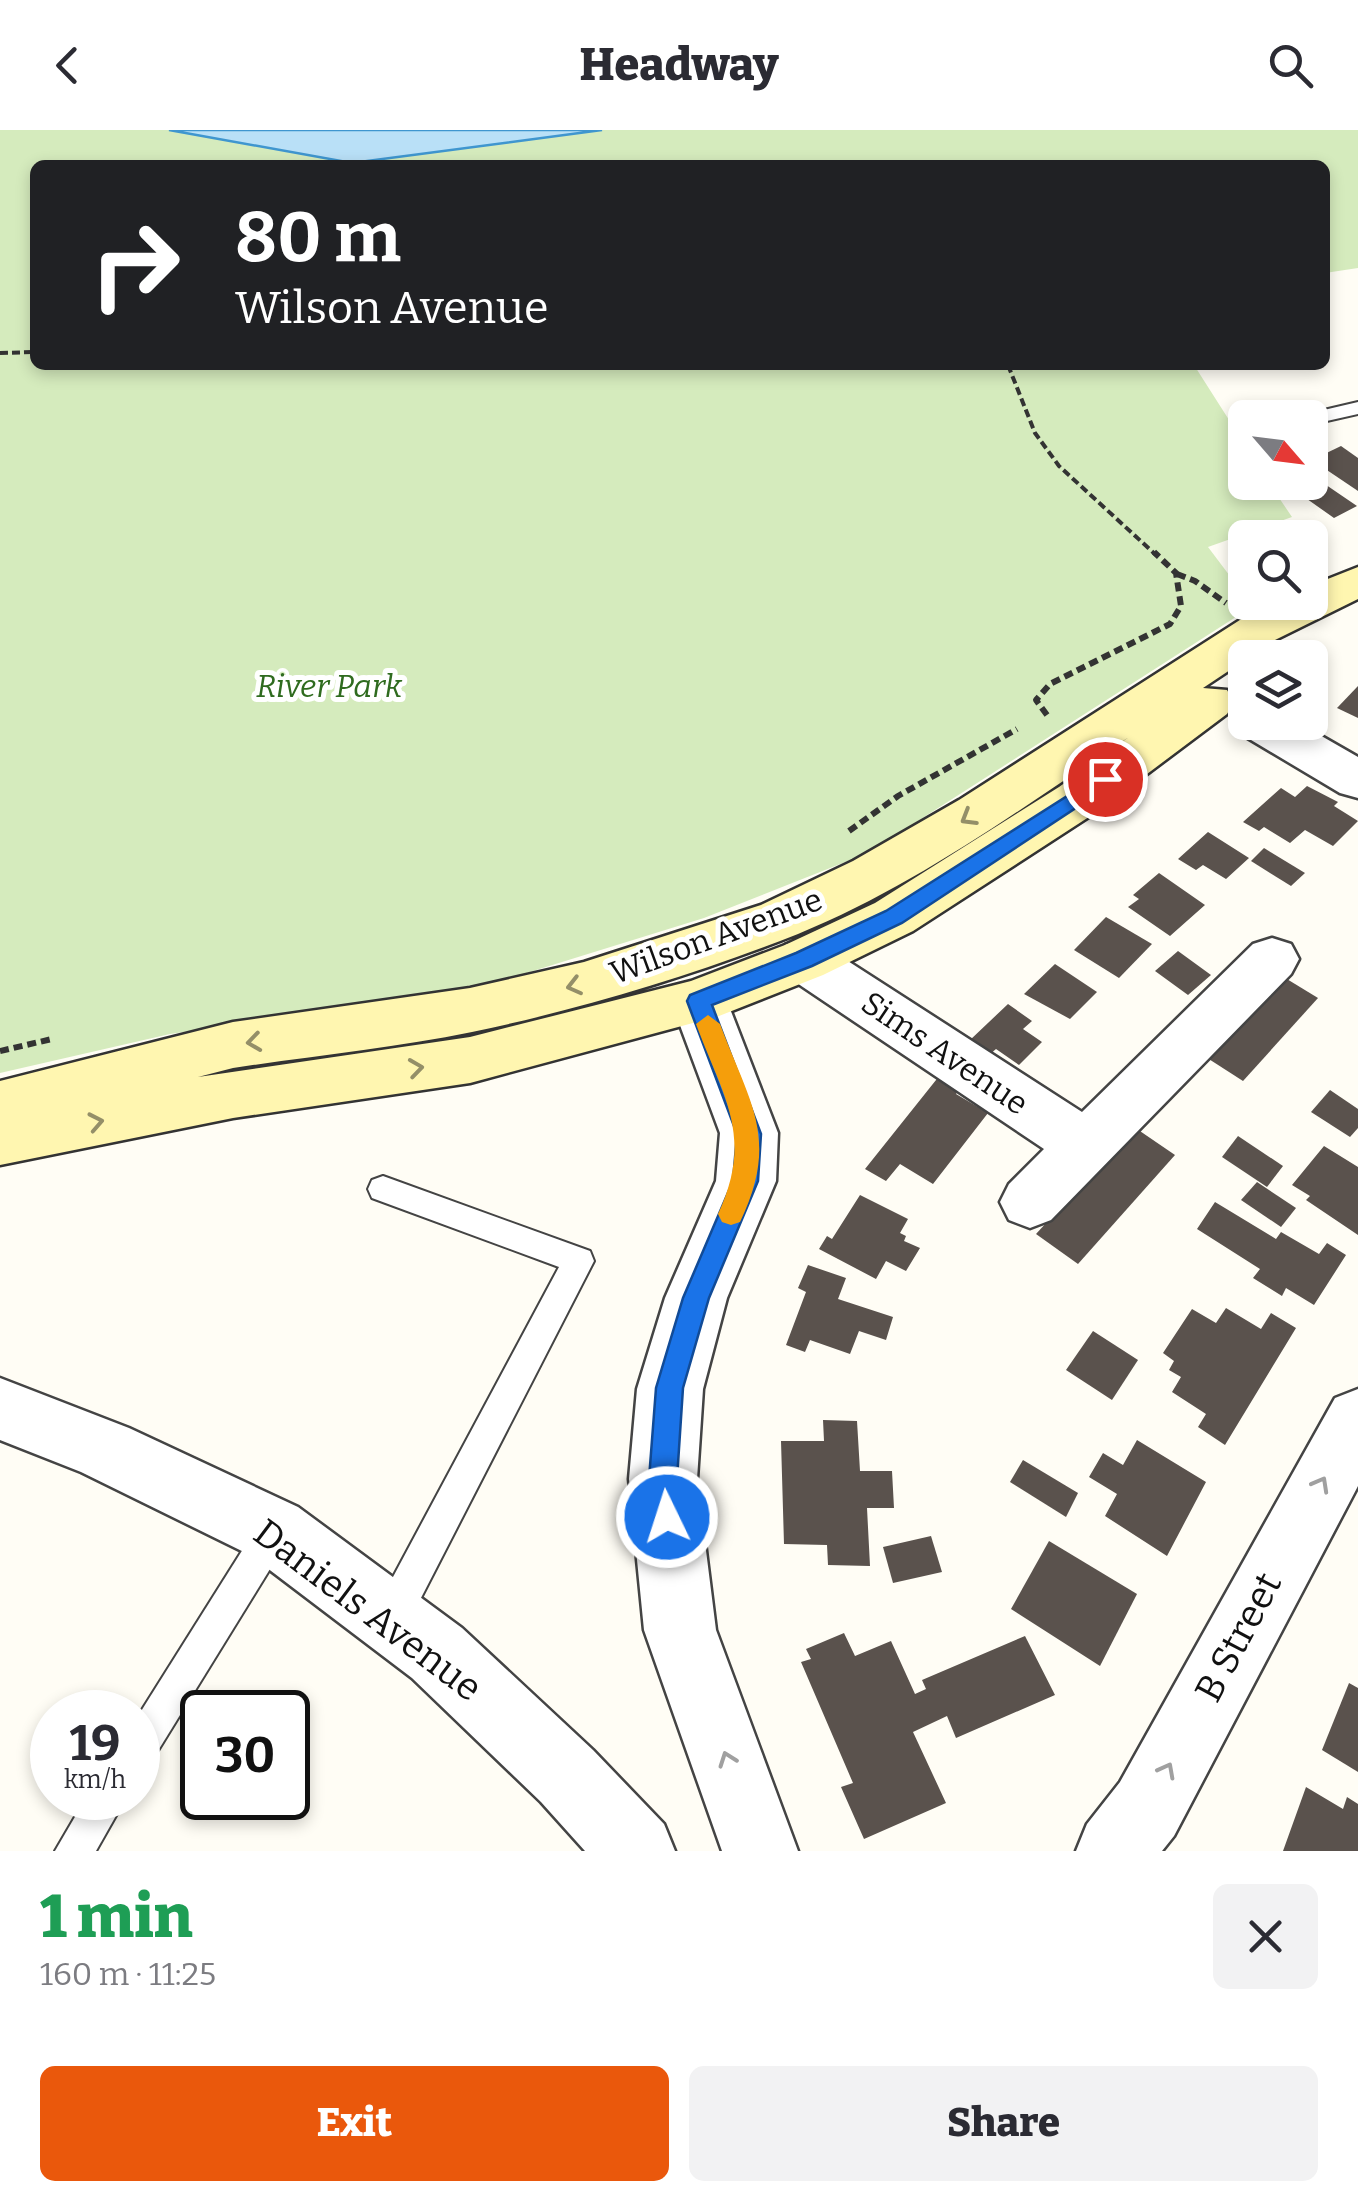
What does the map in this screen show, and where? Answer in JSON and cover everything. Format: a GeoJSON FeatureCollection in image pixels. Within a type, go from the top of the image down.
{"type":"FeatureCollection","features":[{"type":"Feature","properties":{"kind":"main road","name":"Wilson Avenue"},"geometry":{"type":"LineString","coordinates":[[1272,640],[1358,580]]}},
{"type":"Feature","properties":{"kind":"main road","name":"Wilson Avenue"},"geometry":{"type":"LineString","coordinates":[[1278,640],[1358,617]]}},
{"type":"Feature","properties":{"kind":"main road","name":"Wilson Avenue"},"geometry":{"type":"LineString","coordinates":[[0,1105],[232,1045],[470,1010],[584,984],[780,919],[871,874],[977,813],[1228,698]]}},
{"type":"Feature","properties":{"kind":"main road","name":"Wilson Avenue"},"geometry":{"type":"LineString","coordinates":[[0,1140],[233,1094],[470,1060],[698,1001],[804,960],[894,917],[1228,699]]}},
{"type":"Feature","properties":{"kind":"street"},"geometry":{"type":"LineString","coordinates":[[1295,740],[1358,780]]}},
{"type":"Feature","properties":{"kind":"street"},"geometry":{"type":"LineString","coordinates":[[1030,1202],[1272,959]]}},
{"type":"Feature","properties":{"kind":"street","name":"Sims Avenue"},"geometry":{"type":"LineString","coordinates":[[804,960],[1086,1146]]}},
{"type":"Feature","properties":{"kind":"street"},"geometry":{"type":"LineString","coordinates":[[698,1001],[749,1134],[746,1181],[696,1298],[670,1388],[663,1479],[680,1630],[760,1851]]}},
{"type":"Feature","properties":{"kind":"street","name":"Daniels Avenue"},"geometry":{"type":"LineString","coordinates":[[0,1410],[106,1450],[274,1531],[437,1653],[538,1748],[637,1851]]}},
{"type":"Feature","properties":{"kind":"street","name":"B Street"},"geometry":{"type":"LineString","coordinates":[[1114,1851],[1146,1809],[1358,1420]]}},
{"type":"Feature","properties":{"kind":"lane"},"geometry":{"type":"LineString","coordinates":[[1328,414],[1358,408]]}},
{"type":"Feature","properties":{"kind":"lane"},"geometry":{"type":"LineString","coordinates":[[382,1189],[579,1261],[391,1618]]}},
{"type":"Feature","properties":{"kind":"lane"},"geometry":{"type":"LineString","coordinates":[[160,1714],[274,1531]]}},
{"type":"Feature","properties":{"kind":"lane"},"geometry":{"type":"LineString","coordinates":[[74,1851],[93,1820]]}},
{"type":"Feature","properties":{"kind":"path"},"geometry":{"type":"LineString","coordinates":[[0,353],[30,352]]}},
{"type":"Feature","properties":{"kind":"path"},"geometry":{"type":"LineString","coordinates":[[1010,370],[1035,432],[1058,466],[1176,573],[1194,580],[1264,640]]}},
{"type":"Feature","properties":{"kind":"path"},"geometry":{"type":"LineString","coordinates":[[843,835],[993,740],[1048,716],[1036,700],[1050,684],[1170,624],[1181,606],[1176,573]]}},
{"type":"Feature","properties":{"kind":"path"},"geometry":{"type":"LineString","coordinates":[[0,1051],[66,1036]]}},
{"type":"Feature","properties":{"kind":"green space","name":"River Park"},"geometry":{"type":"Polygon","coordinates":[[[0,130],[1358,130],[1358,268],[1330,272],[1330,160],[30,160],[30,370],[1197,370],[1228,418],[1228,500],[1280,500],[1292,517],[1228,520],[1228,540],[1208,547],[1228,573],[1228,620],[1231,620],[868,853],[704,918],[468,991],[170,1034],[0,1073],[0,130]]]}},
{"type":"Feature","properties":{"kind":"water"},"geometry":{"type":"Polygon","coordinates":[[[169,130],[602,130],[375,160],[335,160],[169,130]]]}},
{"type":"Feature","properties":{"kind":"building"},"geometry":{"type":"Polygon","coordinates":[[[1341,446],[1358,458],[1358,491],[1328,471],[1328,452],[1341,446]]]}},
{"type":"Feature","properties":{"kind":"building"},"geometry":{"type":"Polygon","coordinates":[[[1328,486],[1357,506],[1334,518],[1308,500],[1328,500],[1328,486]]]}},
{"type":"Feature","properties":{"kind":"building"},"geometry":{"type":"Polygon","coordinates":[[[1358,686],[1358,718],[1337,708],[1358,686]]]}},
{"type":"Feature","properties":{"kind":"building"},"geometry":{"type":"Polygon","coordinates":[[[1307,786],[1338,802],[1334,806],[1358,821],[1333,846],[1305,830],[1290,843],[1264,827],[1259,831],[1243,822],[1281,788],[1295,797],[1307,786]]]}},
{"type":"Feature","properties":{"kind":"building"},"geometry":{"type":"Polygon","coordinates":[[[1208,832],[1249,858],[1226,879],[1203,865],[1196,870],[1178,859],[1208,832]]]}},
{"type":"Feature","properties":{"kind":"building"},"geometry":{"type":"Polygon","coordinates":[[[1264,848],[1305,873],[1291,886],[1251,861],[1264,848]]]}},
{"type":"Feature","properties":{"kind":"building"},"geometry":{"type":"Polygon","coordinates":[[[1159,873],[1205,905],[1170,936],[1128,907],[1139,899],[1133,895],[1159,873]]]}},
{"type":"Feature","properties":{"kind":"building"},"geometry":{"type":"Polygon","coordinates":[[[1106,917],[1152,944],[1119,978],[1074,950],[1106,917]]]}},
{"type":"Feature","properties":{"kind":"building"},"geometry":{"type":"Polygon","coordinates":[[[1178,951],[1211,975],[1188,995],[1155,971],[1178,951]]]}},
{"type":"Feature","properties":{"kind":"building"},"geometry":{"type":"Polygon","coordinates":[[[1055,964],[1097,992],[1070,1019],[1024,994],[1055,964]]]}},
{"type":"Feature","properties":{"kind":"building"},"geometry":{"type":"Polygon","coordinates":[[[1277,973],[1318,998],[1243,1081],[1201,1054],[1277,973]]]}},
{"type":"Feature","properties":{"kind":"building"},"geometry":{"type":"Polygon","coordinates":[[[1008,1004],[1032,1021],[1023,1029],[1042,1042],[1019,1065],[996,1049],[989,1055],[969,1041],[1008,1004]]]}},
{"type":"Feature","properties":{"kind":"building"},"geometry":{"type":"Polygon","coordinates":[[[944,1070],[965,1082],[956,1094],[988,1113],[933,1184],[900,1164],[886,1181],[865,1169],[944,1070]]]}},
{"type":"Feature","properties":{"kind":"building"},"geometry":{"type":"Polygon","coordinates":[[[1330,1090],[1358,1109],[1358,1128],[1350,1137],[1311,1112],[1330,1090]]]}},
{"type":"Feature","properties":{"kind":"building"},"geometry":{"type":"Polygon","coordinates":[[[1134,1127],[1175,1155],[1078,1264],[1036,1234],[1134,1127]]]}},
{"type":"Feature","properties":{"kind":"building"},"geometry":{"type":"Polygon","coordinates":[[[1238,1136],[1283,1166],[1267,1187],[1222,1157],[1238,1136]]]}},
{"type":"Feature","properties":{"kind":"building"},"geometry":{"type":"Polygon","coordinates":[[[1324,1146],[1358,1167],[1358,1235],[1306,1200],[1310,1196],[1292,1185],[1324,1146]]]}},
{"type":"Feature","properties":{"kind":"building"},"geometry":{"type":"Polygon","coordinates":[[[1257,1182],[1296,1208],[1281,1227],[1241,1200],[1257,1182]]]}},
{"type":"Feature","properties":{"kind":"building"},"geometry":{"type":"Polygon","coordinates":[[[860,1195],[908,1219],[900,1233],[906,1236],[904,1241],[920,1248],[906,1271],[886,1261],[876,1279],[819,1249],[827,1236],[832,1239],[860,1195]]]}},
{"type":"Feature","properties":{"kind":"building"},"geometry":{"type":"Polygon","coordinates":[[[1215,1202],[1276,1239],[1281,1232],[1319,1254],[1327,1243],[1346,1255],[1314,1305],[1286,1288],[1282,1296],[1253,1278],[1260,1269],[1197,1229],[1215,1202]]]}},
{"type":"Feature","properties":{"kind":"building"},"geometry":{"type":"Polygon","coordinates":[[[808,1265],[846,1278],[838,1299],[893,1317],[886,1340],[859,1331],[850,1354],[810,1340],[805,1352],[786,1345],[806,1292],[798,1288],[808,1265]]]}},
{"type":"Feature","properties":{"kind":"building"},"geometry":{"type":"Polygon","coordinates":[[[1226,1308],[1261,1329],[1271,1313],[1296,1328],[1225,1445],[1198,1427],[1206,1414],[1172,1392],[1181,1377],[1169,1370],[1174,1361],[1163,1353],[1192,1309],[1216,1323],[1226,1308]]]}},
{"type":"Feature","properties":{"kind":"building"},"geometry":{"type":"Polygon","coordinates":[[[1093,1331],[1138,1360],[1112,1400],[1066,1370],[1093,1331]]]}},
{"type":"Feature","properties":{"kind":"building"},"geometry":{"type":"Polygon","coordinates":[[[823,1420],[857,1421],[860,1471],[892,1471],[894,1508],[867,1508],[870,1566],[828,1565],[827,1545],[784,1544],[781,1441],[824,1441],[823,1420]]]}},
{"type":"Feature","properties":{"kind":"building"},"geometry":{"type":"Polygon","coordinates":[[[1137,1440],[1206,1482],[1167,1556],[1105,1516],[1117,1494],[1089,1477],[1103,1453],[1123,1465],[1137,1440]]]}},
{"type":"Feature","properties":{"kind":"building"},"geometry":{"type":"Polygon","coordinates":[[[1023,1460],[1078,1493],[1066,1517],[1010,1482],[1023,1460]]]}},
{"type":"Feature","properties":{"kind":"building"},"geometry":{"type":"Polygon","coordinates":[[[931,1536],[942,1572],[893,1583],[883,1547],[931,1536]]]}},
{"type":"Feature","properties":{"kind":"building"},"geometry":{"type":"Polygon","coordinates":[[[1049,1541],[1137,1594],[1100,1666],[1011,1609],[1049,1541]]]}},
{"type":"Feature","properties":{"kind":"building"},"geometry":{"type":"Polygon","coordinates":[[[844,1633],[855,1656],[891,1641],[915,1694],[926,1689],[922,1680],[1025,1636],[1055,1695],[956,1738],[947,1716],[913,1732],[946,1803],[864,1839],[841,1787],[853,1783],[801,1662],[811,1659],[806,1649],[844,1633]]]}},
{"type":"Feature","properties":{"kind":"building"},"geometry":{"type":"Polygon","coordinates":[[[1349,1683],[1358,1688],[1358,1772],[1322,1750],[1349,1683]]]}},
{"type":"Feature","properties":{"kind":"building"},"geometry":{"type":"Polygon","coordinates":[[[1306,1787],[1343,1809],[1347,1797],[1358,1804],[1358,1851],[1283,1851],[1306,1787]]]}},
{"type":"Feature","properties":{"kind":"slow traffic"},"geometry":{"type":"LineString","coordinates":[[708,1024],[749,1134],[746,1181],[731,1214]]}},
{"type":"Feature","properties":{"kind":"route"},"geometry":{"type":"LineString","coordinates":[[667,1517],[663,1479],[670,1388],[696,1298],[746,1181],[749,1134],[698,1001],[804,960],[894,917],[1105,779]]}}]}
